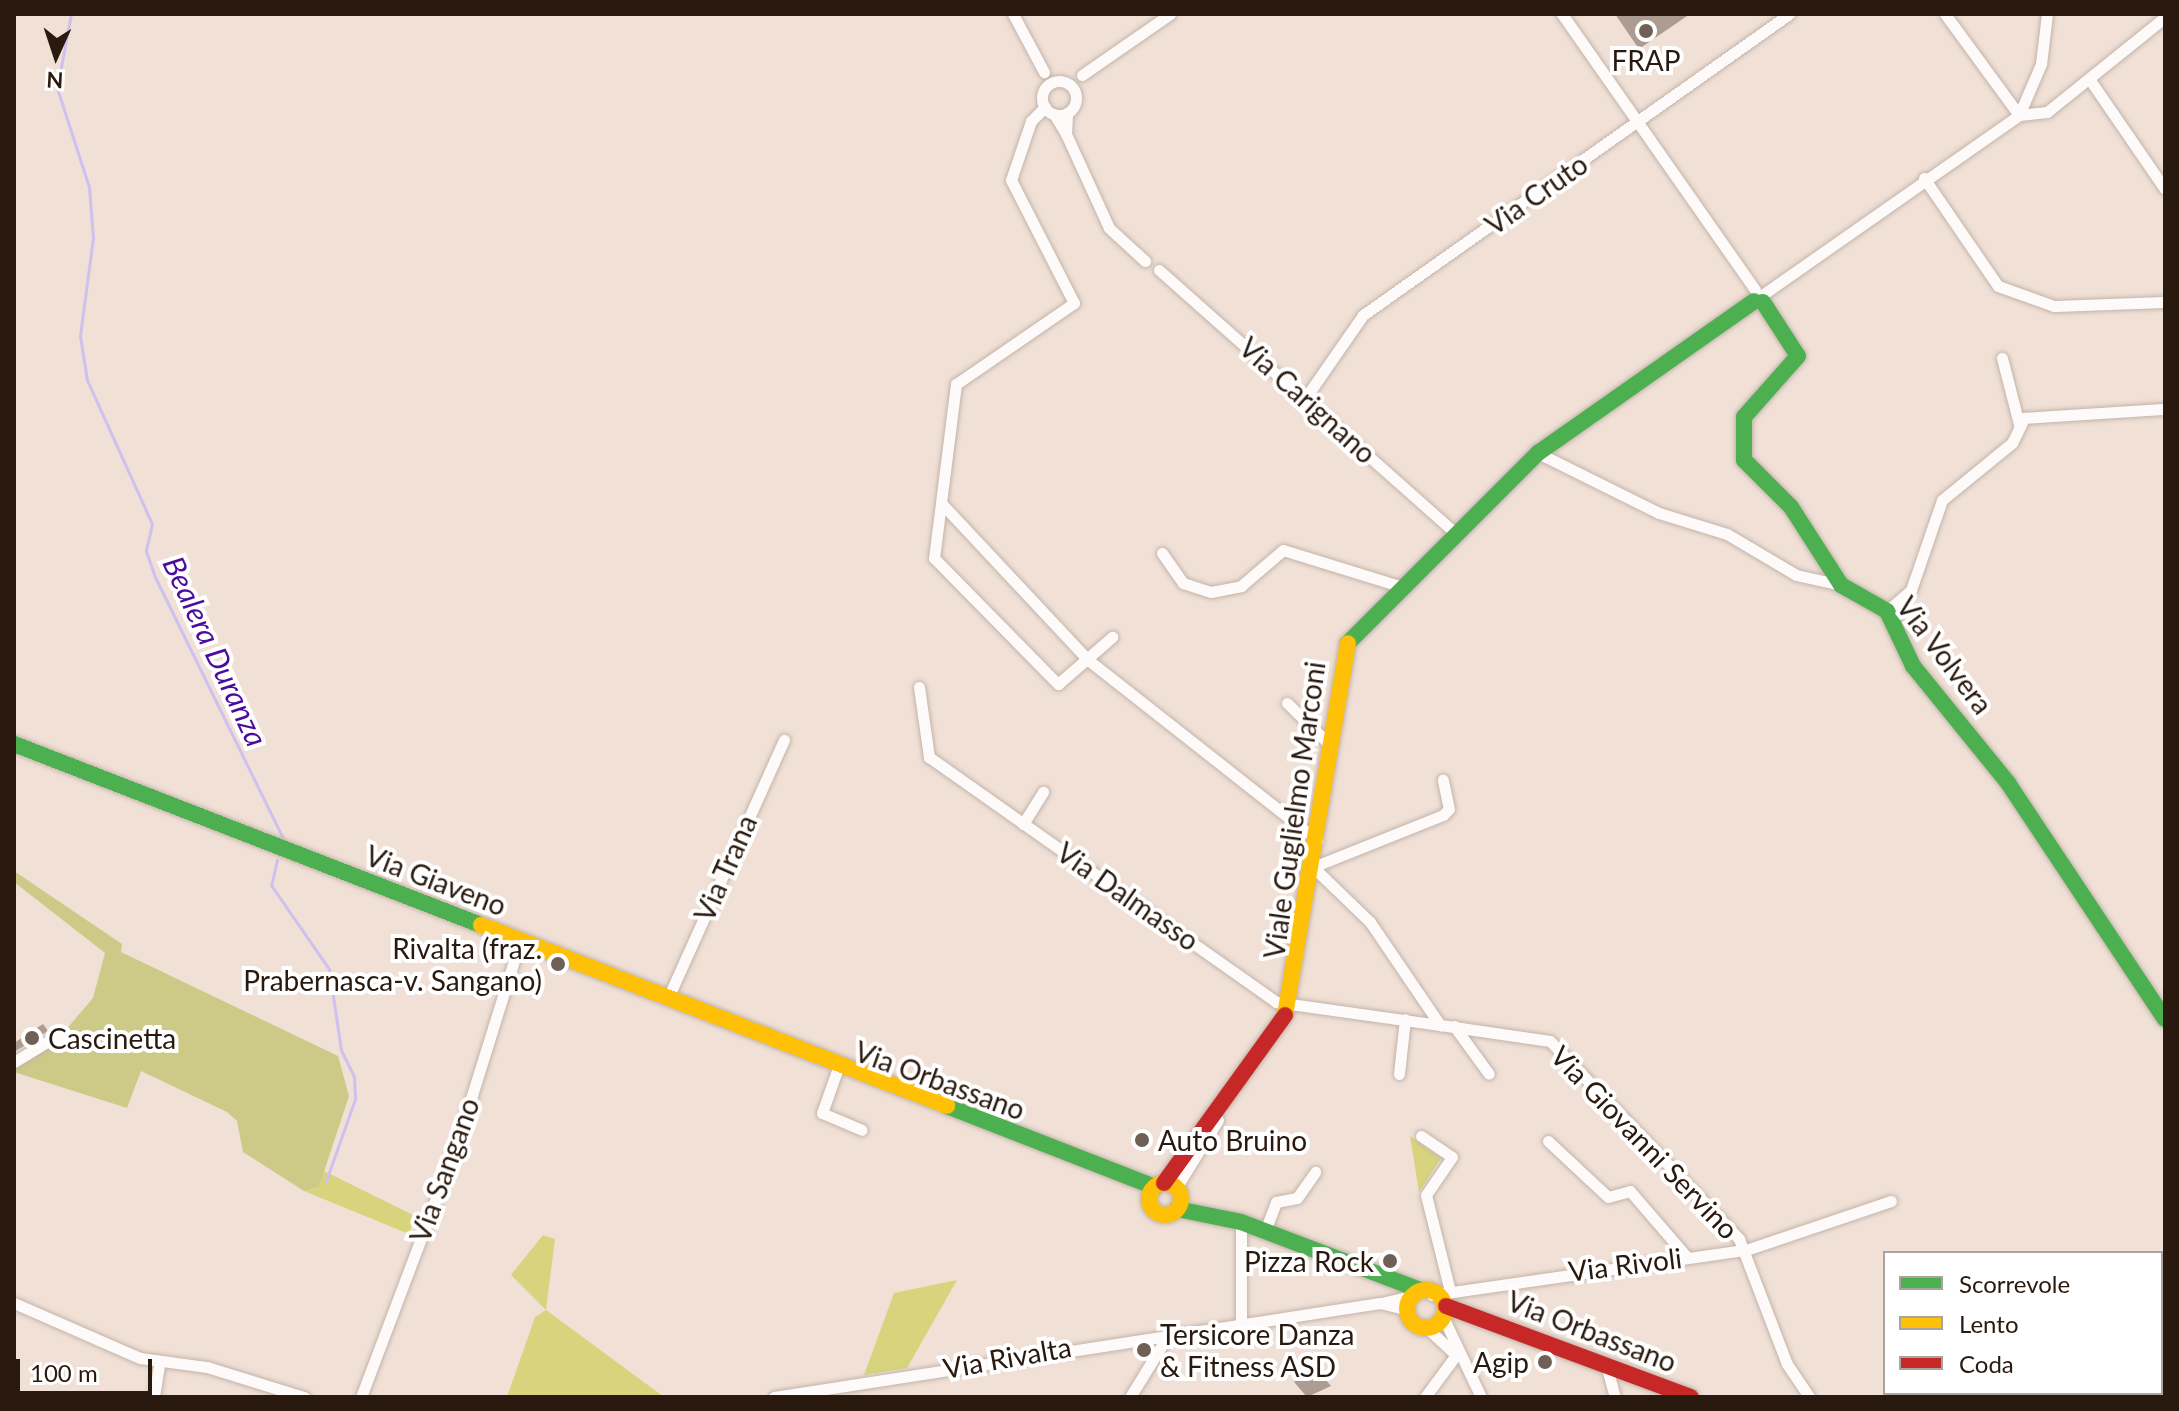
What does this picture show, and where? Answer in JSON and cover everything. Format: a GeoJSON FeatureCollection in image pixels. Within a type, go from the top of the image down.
{"type":"FeatureCollection","features":[{"type":"Feature","properties":{"kind":"street"},"geometry":{"type":"LineString","coordinates":[[1013,14],[1044,72],[1075,94]]}},
{"type":"Feature","properties":{"kind":"street"},"geometry":{"type":"LineString","coordinates":[[1056,83],[1082,75],[1170,14]]}},
{"type":"Feature","properties":{"kind":"street","name":"Via Volvera"},"geometry":{"type":"LineString","coordinates":[[1562,14],[1760,296],[1798,356],[1744,417],[1743,456],[1791,507],[1841,585],[1887,611],[1913,666],[2008,783],[2165,1019]]}},
{"type":"Feature","properties":{"kind":"street","name":"Via Cruto"},"geometry":{"type":"LineString","coordinates":[[1306,397],[1363,315],[1789,14]]}},
{"type":"Feature","properties":{"kind":"street"},"geometry":{"type":"LineString","coordinates":[[1945,14],[2019,115]]}},
{"type":"Feature","properties":{"kind":"street"},"geometry":{"type":"LineString","coordinates":[[2019,115],[2041,64],[2047,14]]}},
{"type":"Feature","properties":{"kind":"street"},"geometry":{"type":"LineString","coordinates":[[2019,115],[2047,112],[2165,17]]}},
{"type":"Feature","properties":{"kind":"street"},"geometry":{"type":"LineString","coordinates":[[1082,75],[1075,94],[1055,111],[1031,121],[1011,180],[1074,303],[956,384],[938,563],[1058,684],[1112,637]]}},
{"type":"Feature","properties":{"kind":"street"},"geometry":{"type":"LineString","coordinates":[[2090,80],[2127,125],[2165,189]]}},
{"type":"Feature","properties":{"kind":"street"},"geometry":{"type":"LineString","coordinates":[[1056,83],[1055,111],[1109,228],[1145,261]]}},
{"type":"Feature","properties":{"kind":"street","name":"Viale Guglielmo Marconi"},"geometry":{"type":"LineString","coordinates":[[1167,1193],[1292,1006],[1343,650],[1399,586],[1538,453],[1924,178],[2019,115]]}},
{"type":"Feature","properties":{"kind":"street"},"geometry":{"type":"LineString","coordinates":[[1924,178],[1998,286],[2054,306],[2165,302]]}},
{"type":"Feature","properties":{"kind":"street","name":"Via Carignano"},"geometry":{"type":"LineString","coordinates":[[1159,270],[1306,397],[1454,532]]}},
{"type":"Feature","properties":{"kind":"street"},"geometry":{"type":"LineString","coordinates":[[1887,611],[1911,590],[1942,500],[2012,443],[2019,424],[2002,358]]}},
{"type":"Feature","properties":{"kind":"street"},"geometry":{"type":"LineString","coordinates":[[2019,424],[2038,413],[2165,409]]}},
{"type":"Feature","properties":{"kind":"street"},"geometry":{"type":"LineString","coordinates":[[1538,453],[1659,513],[1727,534],[1796,575],[1841,585]]}},
{"type":"Feature","properties":{"kind":"street"},"geometry":{"type":"LineString","coordinates":[[943,505],[1087,659],[1317,840]]}},
{"type":"Feature","properties":{"kind":"street"},"geometry":{"type":"LineString","coordinates":[[1162,553],[1183,583],[1211,592],[1241,586],[1283,550],[1399,586]]}},
{"type":"Feature","properties":{"kind":"street","name":"Via Dalmasso"},"geometry":{"type":"LineString","coordinates":[[919,687],[929,757],[1276,1002],[1440,1025]]}},
{"type":"Feature","properties":{"kind":"street"},"geometry":{"type":"LineString","coordinates":[[1287,703],[1330,745]]}},
{"type":"Feature","properties":{"kind":"street","name":"Via Trana"},"geometry":{"type":"LineString","coordinates":[[668,998],[784,740]]}},
{"type":"Feature","properties":{"kind":"street","name":"Via Giaveno"},"geometry":{"type":"LineString","coordinates":[[14,744],[839,1065]]}},
{"type":"Feature","properties":{"kind":"street"},"geometry":{"type":"LineString","coordinates":[[1440,1025],[1370,922],[1313,867],[1443,815],[1449,809],[1443,780]]}},
{"type":"Feature","properties":{"kind":"street"},"geometry":{"type":"LineString","coordinates":[[1023,824],[1043,792]]}},
{"type":"Feature","properties":{"kind":"street","name":"Via Sangano"},"geometry":{"type":"LineString","coordinates":[[361,1397],[459,1137],[520,941]]}},
{"type":"Feature","properties":{"kind":"street"},"geometry":{"type":"LineString","coordinates":[[1399,1074],[1405,1019]]}},
{"type":"Feature","properties":{"kind":"street","name":"Via Giovanni Servino"},"geometry":{"type":"LineString","coordinates":[[1440,1025],[1550,1041],[1746,1250],[1787,1364],[1809,1397]]}},
{"type":"Feature","properties":{"kind":"street"},"geometry":{"type":"LineString","coordinates":[[1454,1026],[1489,1074]]}},
{"type":"Feature","properties":{"kind":"street"},"geometry":{"type":"LineString","coordinates":[[14,1062],[55,1037],[81,1043]]}},
{"type":"Feature","properties":{"kind":"street","name":"Via Orbassano"},"geometry":{"type":"LineString","coordinates":[[862,1130],[822,1113],[839,1065],[1370,1272],[1446,1315]]}},
{"type":"Feature","properties":{"kind":"street"},"geometry":{"type":"LineString","coordinates":[[1421,1136],[1452,1157],[1426,1195],[1449,1287],[1446,1315],[1456,1355]]}},
{"type":"Feature","properties":{"kind":"street"},"geometry":{"type":"LineString","coordinates":[[1548,1141],[1608,1197],[1630,1191],[1686,1256]]}},
{"type":"Feature","properties":{"kind":"street"},"geometry":{"type":"LineString","coordinates":[[1265,1231],[1276,1202],[1297,1198],[1315,1172]]}},
{"type":"Feature","properties":{"kind":"street","name":"Via Rivoli"},"geometry":{"type":"LineString","coordinates":[[1417,1298],[1449,1287],[1746,1250],[1891,1201]]}},
{"type":"Feature","properties":{"kind":"street"},"geometry":{"type":"LineString","coordinates":[[1241,1222],[1241,1323]]}},
{"type":"Feature","properties":{"kind":"street","name":"Via Orbassano"},"geometry":{"type":"LineString","coordinates":[[1417,1298],[1426,1327],[1446,1315],[1475,1314],[1691,1397]]}},
{"type":"Feature","properties":{"kind":"street","name":"Via Rivalta"},"geometry":{"type":"LineString","coordinates":[[774,1397],[1170,1332],[1417,1298]]}},
{"type":"Feature","properties":{"kind":"street"},"geometry":{"type":"LineString","coordinates":[[14,1303],[159,1364],[207,1367],[304,1397]]}},
{"type":"Feature","properties":{"kind":"street"},"geometry":{"type":"LineString","coordinates":[[1426,1327],[1456,1355],[1481,1397]]}},
{"type":"Feature","properties":{"kind":"street"},"geometry":{"type":"LineString","coordinates":[[1130,1397],[1170,1332]]}},
{"type":"Feature","properties":{"kind":"street"},"geometry":{"type":"LineString","coordinates":[[1425,1397],[1456,1355]]}},
{"type":"Feature","properties":{"kind":"street"},"geometry":{"type":"LineString","coordinates":[[154,1397],[159,1364]]}},
{"type":"Feature","properties":{"kind":"street"},"geometry":{"type":"LineString","coordinates":[[1606,1364],[1615,1397]]}},
{"type":"Feature","properties":{"kind":"shaded area"},"geometry":{"type":"Polygon","coordinates":[[[14,871],[122,944],[121,952],[338,1056],[349,1096],[319,1187],[304,1191],[243,1152],[237,1121],[227,1112],[141,1071],[127,1108],[14,1072],[14,1064],[58,1039],[93,998],[105,953],[14,882],[14,871]]]}},
{"type":"Feature","properties":{"kind":"shaded area"},"geometry":{"type":"Polygon","coordinates":[[[1410,1136],[1441,1158],[1419,1192],[1410,1136]]]}},
{"type":"Feature","properties":{"kind":"shaded area"},"geometry":{"type":"Polygon","coordinates":[[[324,1171],[415,1216],[409,1234],[304,1191],[319,1187],[324,1171]]]}},
{"type":"Feature","properties":{"kind":"shaded area"},"geometry":{"type":"Polygon","coordinates":[[[543,1235],[555,1239],[546,1310],[511,1275],[543,1235]]]}},
{"type":"Feature","properties":{"kind":"shaded area"},"geometry":{"type":"Polygon","coordinates":[[[957,1280],[907,1368],[864,1375],[894,1293],[957,1280]]]}},
{"type":"Feature","properties":{"kind":"shaded area"},"geometry":{"type":"Polygon","coordinates":[[[546,1310],[664,1397],[507,1397],[535,1317],[546,1310]]]}},
{"type":"Feature","properties":{"kind":"building","name":"FRAP"},"geometry":{"type":"Polygon","coordinates":[[[1615,14],[1690,14],[1639,49],[1615,14]]]}},
{"type":"Feature","properties":{"kind":"building","name":"Cascinetta"},"geometry":{"type":"Polygon","coordinates":[[[43,1024],[48,1031],[14,1052],[14,1043],[43,1024]]]}},
{"type":"Feature","properties":{"kind":"building"},"geometry":{"type":"Polygon","coordinates":[[[1314,1366],[1331,1386],[1307,1397],[1294,1382],[1314,1366]]]}},
{"type":"Feature","properties":{"kind":"waterway","name":"Bealera Duranza"},"geometry":{"type":"LineString","coordinates":[[71,14],[57,88],[89,187],[93,238],[80,336],[87,380],[152,524],[146,551],[155,577],[284,840]]}},
{"type":"Feature","properties":{"kind":"waterway","name":"Bealera Duranza"},"geometry":{"type":"LineString","coordinates":[[277,860],[271,885],[329,969],[341,1050],[354,1077],[355,1099],[326,1181]]}},
{"type":"Feature","properties":{"kind":"traffic: fast"},"geometry":{"type":"LineString","coordinates":[[1348,643],[1538,453],[1754,301]]}},
{"type":"Feature","properties":{"kind":"traffic: fast"},"geometry":{"type":"LineString","coordinates":[[1763,302],[1798,356],[1744,417],[1744,460],[1791,507],[1841,585],[1887,611],[1913,666],[2008,783],[2165,1019]]}},
{"type":"Feature","properties":{"kind":"traffic: fast"},"geometry":{"type":"LineString","coordinates":[[14,744],[481,925]]}},
{"type":"Feature","properties":{"kind":"traffic: fast"},"geometry":{"type":"LineString","coordinates":[[947,1106],[1155,1187]]}},
{"type":"Feature","properties":{"kind":"traffic: fast"},"geometry":{"type":"LineString","coordinates":[[1177,1209],[1241,1222],[1420,1290]]}},
{"type":"Feature","properties":{"kind":"traffic: slow"},"geometry":{"type":"LineString","coordinates":[[1285,1015],[1348,643]]}},
{"type":"Feature","properties":{"kind":"traffic: slow"},"geometry":{"type":"LineString","coordinates":[[481,925],[947,1106]]}},
{"type":"Feature","properties":{"kind":"traffic: slow"},"geometry":{"type":"LineString","coordinates":[[1165,1183],[1176,1188],[1181,1199],[1176,1210],[1165,1215],[1154,1210],[1149,1199],[1154,1188],[1165,1183]]}},
{"type":"Feature","properties":{"kind":"traffic: slow"},"geometry":{"type":"LineString","coordinates":[[1426,1290],[1439,1296],[1445,1309],[1439,1322],[1426,1328],[1413,1322],[1407,1309],[1413,1296],[1426,1290]]}},
{"type":"Feature","properties":{"kind":"traffic: jam"},"geometry":{"type":"LineString","coordinates":[[1164,1183],[1285,1015]]}},
{"type":"Feature","properties":{"kind":"traffic: jam"},"geometry":{"type":"LineString","coordinates":[[1446,1306],[1691,1397]]}},
{"type":"Feature","properties":{"kind":"place","name":"FRAP"},"geometry":{"type":"Point","coordinates":[1646,31]}},
{"type":"Feature","properties":{"kind":"place","name":"Rivalta (fraz. Prabernasca-v. Sangano)"},"geometry":{"type":"Point","coordinates":[558,964]}},
{"type":"Feature","properties":{"kind":"place","name":"Cascinetta"},"geometry":{"type":"Point","coordinates":[32,1038]}},
{"type":"Feature","properties":{"kind":"place","name":"Auto Bruino"},"geometry":{"type":"Point","coordinates":[1142,1140]}},
{"type":"Feature","properties":{"kind":"place","name":"Pizza Rock"},"geometry":{"type":"Point","coordinates":[1390,1261]}},
{"type":"Feature","properties":{"kind":"place","name":"Tersicore Danza & Fitness ASD"},"geometry":{"type":"Point","coordinates":[1144,1350]}},
{"type":"Feature","properties":{"kind":"place","name":"Agip"},"geometry":{"type":"Point","coordinates":[1545,1362]}}]}
